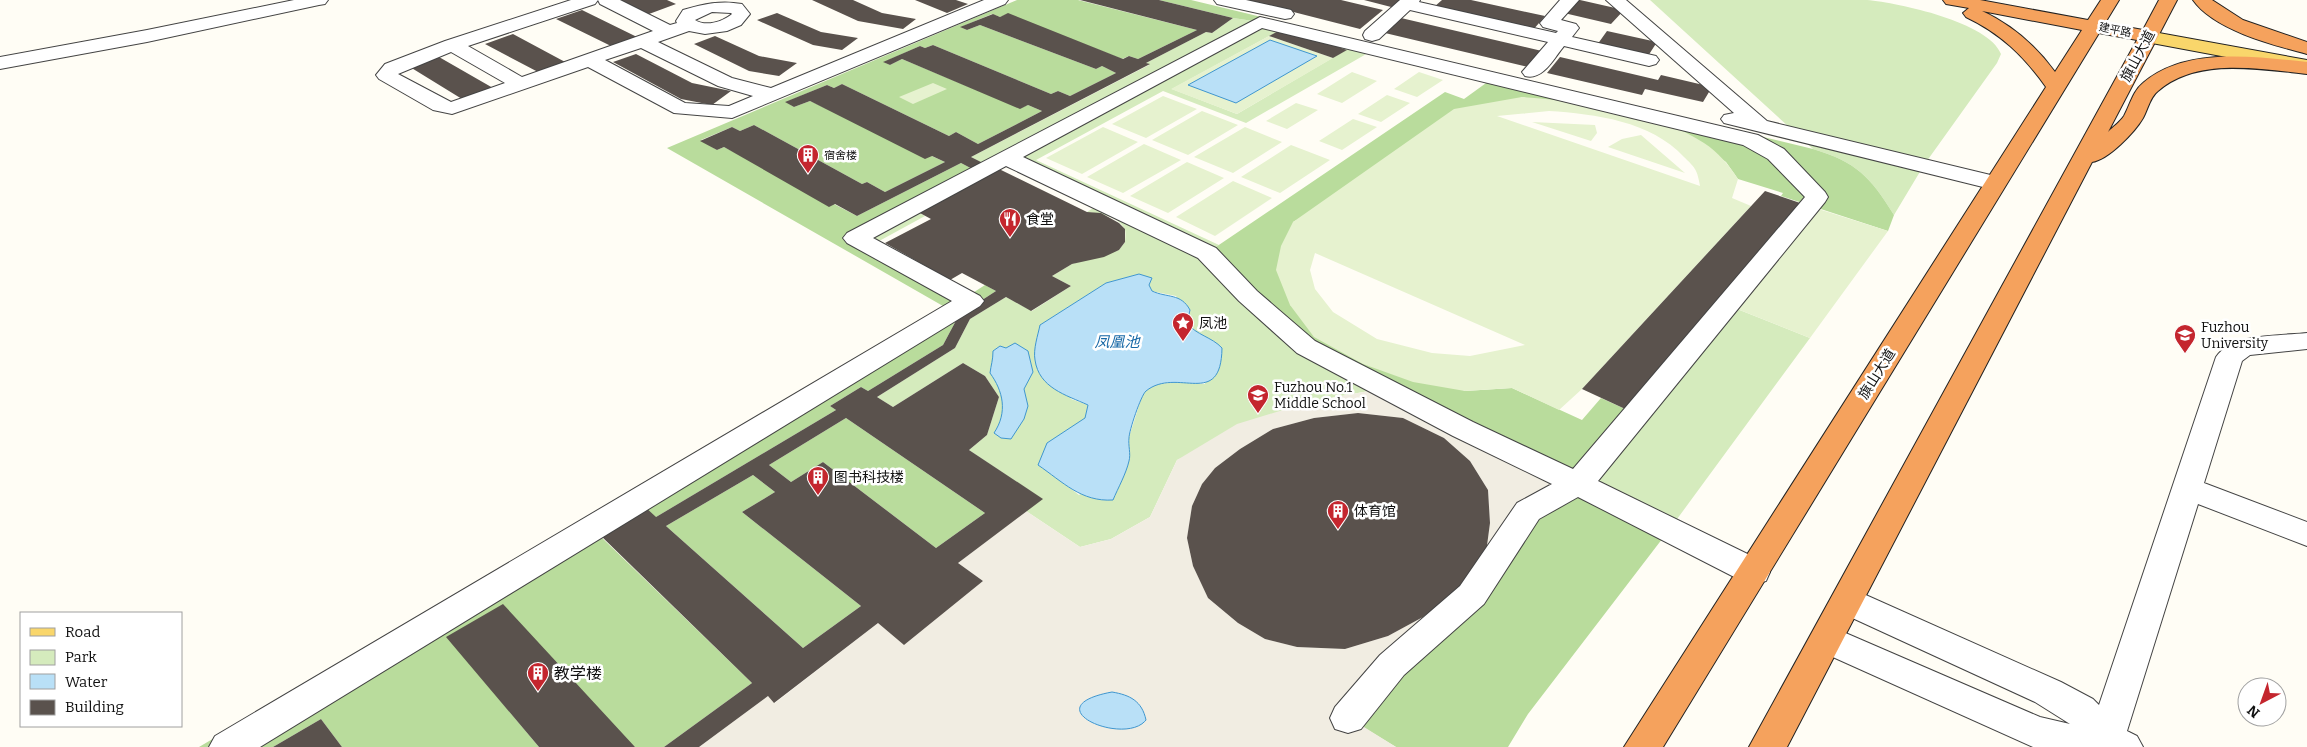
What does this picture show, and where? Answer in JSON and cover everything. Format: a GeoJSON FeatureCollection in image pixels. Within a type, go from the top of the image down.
{"type":"FeatureCollection","features":[{"type":"Feature","properties":{"kind":"highway"},"geometry":{"type":"LineString","coordinates":[[1935,0],[1984,18],[2004,29],[2028,50],[2055,85]]}},
{"type":"Feature","properties":{"kind":"highway","name":"建平路"},"geometry":{"type":"LineString","coordinates":[[1952,0],[2097,21],[2151,31]]}},
{"type":"Feature","properties":{"kind":"highway","name":"建平路"},"geometry":{"type":"LineString","coordinates":[[2014,0],[2097,21]]}},
{"type":"Feature","properties":{"kind":"highway","name":"旗山大道"},"geometry":{"type":"LineString","coordinates":[[1643,747],[1754,572],[2055,85],[2110,0]]}},
{"type":"Feature","properties":{"kind":"highway","name":"旗山大道"},"geometry":{"type":"LineString","coordinates":[[1768,747],[2168,0]]}},
{"type":"Feature","properties":{"kind":"highway"},"geometry":{"type":"LineString","coordinates":[[2202,0],[2216,12],[2252,30],[2307,48]]}},
{"type":"Feature","properties":{"kind":"highway"},"geometry":{"type":"LineString","coordinates":[[2076,173],[2132,119],[2143,94],[2151,85],[2163,78],[2214,62],[2307,67]]}},
{"type":"Feature","properties":{"kind":"main road","name":"建平路"},"geometry":{"type":"LineString","coordinates":[[2151,31],[2307,54]]}},
{"type":"Feature","properties":{"kind":"main road","name":"建平路"},"geometry":{"type":"LineString","coordinates":[[2151,31],[2307,67]]}},
{"type":"Feature","properties":{"kind":"street"},"geometry":{"type":"LineString","coordinates":[[0,63],[147,36],[319,0]]}},
{"type":"Feature","properties":{"kind":"street"},"geometry":{"type":"LineString","coordinates":[[588,0],[452,45],[392,68],[386,75],[440,106],[452,108],[688,25],[707,28],[731,24],[740,17],[740,4],[702,8],[689,14],[686,18],[688,25]]}},
{"type":"Feature","properties":{"kind":"street"},"geometry":{"type":"LineString","coordinates":[[606,0],[669,32]]}},
{"type":"Feature","properties":{"kind":"street"},"geometry":{"type":"LineString","coordinates":[[686,0],[702,8]]}},
{"type":"Feature","properties":{"kind":"street"},"geometry":{"type":"LineString","coordinates":[[590,60],[681,109],[732,112],[999,0]]}},
{"type":"Feature","properties":{"kind":"street"},"geometry":{"type":"LineString","coordinates":[[1223,0],[1760,125],[1995,183]]}},
{"type":"Feature","properties":{"kind":"street"},"geometry":{"type":"LineString","coordinates":[[1532,72],[1570,28],[1549,23],[1570,0]]}},
{"type":"Feature","properties":{"kind":"street"},"geometry":{"type":"LineString","coordinates":[[1615,0],[1760,125]]}},
{"type":"Feature","properties":{"kind":"street"},"geometry":{"type":"LineString","coordinates":[[1372,35],[1409,2],[1649,60]]}},
{"type":"Feature","properties":{"kind":"street"},"geometry":{"type":"LineString","coordinates":[[228,747],[971,301],[855,238],[1260,22],[1750,140],[1776,154],[1817,197],[1578,484],[1528,511],[1472,595],[1392,665],[1348,718]]}},
{"type":"Feature","properties":{"kind":"street"},"geometry":{"type":"LineString","coordinates":[[642,41],[725,82],[773,95]]}},
{"type":"Feature","properties":{"kind":"street"},"geometry":{"type":"LineString","coordinates":[[452,45],[520,84]]}},
{"type":"Feature","properties":{"kind":"street"},"geometry":{"type":"LineString","coordinates":[[1005,157],[1207,252],[1248,296],[1306,347],[1463,429],[1754,572]]}},
{"type":"Feature","properties":{"kind":"street"},"geometry":{"type":"LineString","coordinates":[[2115,742],[2187,488],[2230,357],[2243,348],[2307,341]]}},
{"type":"Feature","properties":{"kind":"street"},"geometry":{"type":"LineString","coordinates":[[2187,488],[2307,534]]}},
{"type":"Feature","properties":{"kind":"street"},"geometry":{"type":"LineString","coordinates":[[1846,601],[2048,692],[2080,710],[2115,742]]}},
{"type":"Feature","properties":{"kind":"street"},"geometry":{"type":"LineString","coordinates":[[1826,639],[2033,731],[2064,740],[2115,742]]}},
{"type":"Feature","properties":{"kind":"green space"},"geometry":{"type":"Polygon","coordinates":[[[1017,0],[1078,0],[1197,30],[1138,59],[1129,56],[1122,59],[1008,14],[1000,17],[992,14],[961,27],[967,30],[980,25],[1096,69],[1102,66],[1116,73],[1070,96],[1058,91],[1051,94],[933,45],[925,48],[920,46],[884,62],[890,65],[902,59],[1020,108],[1028,105],[1042,111],[978,144],[956,132],[949,136],[842,84],[834,88],[827,85],[786,102],[794,107],[810,101],[945,162],[885,192],[867,182],[862,184],[754,125],[740,131],[732,127],[701,140],[717,150],[724,147],[857,216],[961,163],[978,172],[855,237],[965,298],[985,285],[996,291],[959,315],[943,345],[868,391],[861,387],[830,406],[836,410],[656,517],[598,534],[752,683],[664,747],[635,747],[447,637],[539,747],[342,747],[321,719],[273,747],[199,747],[943,306],[667,148],[1017,0]]]}},
{"type":"Feature","properties":{"kind":"green space"},"geometry":{"type":"Polygon","coordinates":[[[1159,0],[1191,0],[1813,149],[1840,159],[1861,172],[1877,190],[1894,215],[1888,231],[1781,196],[1783,193],[1738,179],[1726,162],[1674,126],[1522,97],[1293,222],[1290,305],[1465,391],[1512,388],[1582,420],[1601,398],[1636,414],[1579,484],[1669,530],[1528,714],[1508,747],[1396,747],[1348,718],[1528,511],[1578,484],[1306,347],[1207,253],[1445,92],[1464,99],[1493,78],[1260,22],[1233,18],[1159,0]]]}},
{"type":"Feature","properties":{"kind":"green space"},"geometry":{"type":"Polygon","coordinates":[[[1650,0],[1867,0],[1881,2],[1920,10],[1962,24],[1980,32],[1993,43],[2001,54],[1997,63],[1924,165],[1894,215],[1877,190],[1861,172],[1840,159],[1813,149],[1650,0]]]}},
{"type":"Feature","properties":{"kind":"green space"},"geometry":{"type":"Polygon","coordinates":[[[1233,18],[1260,22],[1375,49],[1246,123],[1163,91],[1036,160],[1219,245],[1207,252],[1385,388],[1309,402],[1177,460],[1150,517],[1111,539],[1080,547],[1026,511],[1042,499],[969,450],[987,435],[999,397],[985,376],[963,363],[893,407],[877,397],[955,348],[970,319],[1006,297],[1032,311],[1071,286],[1052,276],[1072,264],[1119,250],[1125,242],[1125,230],[1119,222],[1103,215],[1087,212],[1101,203],[1005,157],[989,166],[971,157],[1149,65],[1146,63],[1206,32],[1212,33],[1233,18]],[[1284,28],[1172,89],[1237,114],[1346,50],[1284,28]],[[1139,274],[1106,283],[1040,325],[1071,399],[1088,405],[1086,418],[1047,443],[1061,481],[1079,495],[1129,460],[1129,437],[1143,393],[1155,384],[1184,382],[1205,384],[1202,335],[1192,329],[1187,323],[1189,317],[1176,296],[1151,291],[1139,274]]]}},
{"type":"Feature","properties":{"kind":"green space"},"geometry":{"type":"Polygon","coordinates":[[[1269,36],[1333,58],[1237,114],[1171,89],[1269,36]]]}},
{"type":"Feature","properties":{"kind":"green space"},"geometry":{"type":"Polygon","coordinates":[[[1352,72],[1377,81],[1342,103],[1317,94],[1352,72]]]}},
{"type":"Feature","properties":{"kind":"green space"},"geometry":{"type":"Polygon","coordinates":[[[1419,72],[1443,80],[1417,97],[1394,89],[1419,72]]]}},
{"type":"Feature","properties":{"kind":"green space"},"geometry":{"type":"Polygon","coordinates":[[[933,83],[947,89],[913,104],[899,97],[933,83]]]}},
{"type":"Feature","properties":{"kind":"green space"},"geometry":{"type":"Polygon","coordinates":[[[1387,95],[1410,103],[1381,122],[1358,114],[1387,95]]]}},
{"type":"Feature","properties":{"kind":"green space"},"geometry":{"type":"Polygon","coordinates":[[[1163,96],[1197,109],[1146,138],[1112,124],[1163,96]]]}},
{"type":"Feature","properties":{"kind":"green space"},"geometry":{"type":"Polygon","coordinates":[[[1522,97],[1567,101],[1641,115],[1685,132],[1704,143],[1719,155],[1738,179],[1732,198],[1751,206],[1582,389],[1559,410],[1512,388],[1465,391],[1413,382],[1363,364],[1314,337],[1290,305],[1276,270],[1281,246],[1293,222],[1454,109],[1522,97]],[[1549,111],[1497,116],[1700,186],[1697,173],[1692,165],[1671,145],[1639,127],[1603,117],[1549,111]],[[1315,253],[1310,270],[1315,289],[1333,312],[1377,339],[1432,353],[1470,356],[1525,345],[1315,253]]]}},
{"type":"Feature","properties":{"kind":"green space"},"geometry":{"type":"Polygon","coordinates":[[[1296,103],[1318,110],[1287,129],[1266,121],[1296,103]]]}},
{"type":"Feature","properties":{"kind":"green space"},"geometry":{"type":"Polygon","coordinates":[[[1202,111],[1238,125],[1188,155],[1152,140],[1202,111]]]}},
{"type":"Feature","properties":{"kind":"green space"},"geometry":{"type":"Polygon","coordinates":[[[1353,119],[1377,127],[1342,150],[1319,141],[1353,119]]]}},
{"type":"Feature","properties":{"kind":"green space"},"geometry":{"type":"Polygon","coordinates":[[[1532,122],[1595,125],[1597,133],[1591,141],[1532,122]]]}},
{"type":"Feature","properties":{"kind":"green space"},"geometry":{"type":"Polygon","coordinates":[[[1103,127],[1138,142],[1082,174],[1046,158],[1103,127]]]}},
{"type":"Feature","properties":{"kind":"green space"},"geometry":{"type":"Polygon","coordinates":[[[1245,127],[1282,142],[1233,173],[1194,157],[1245,127]]]}},
{"type":"Feature","properties":{"kind":"green space"},"geometry":{"type":"Polygon","coordinates":[[[1641,135],[1685,173],[1608,147],[1622,139],[1641,135]]]}},
{"type":"Feature","properties":{"kind":"green space"},"geometry":{"type":"Polygon","coordinates":[[[1144,144],[1181,160],[1123,193],[1087,177],[1144,144]]]}},
{"type":"Feature","properties":{"kind":"green space"},"geometry":{"type":"Polygon","coordinates":[[[1291,145],[1330,160],[1280,193],[1241,177],[1291,145]]]}},
{"type":"Feature","properties":{"kind":"green space"},"geometry":{"type":"Polygon","coordinates":[[[1187,162],[1224,178],[1168,213],[1130,196],[1187,162]]]}},
{"type":"Feature","properties":{"kind":"green space"},"geometry":{"type":"Polygon","coordinates":[[[1233,181],[1272,198],[1215,236],[1176,217],[1233,181]]]}},
{"type":"Feature","properties":{"kind":"green space"},"geometry":{"type":"Polygon","coordinates":[[[1809,206],[1888,231],[1810,338],[1727,305],[1809,206]]]}},
{"type":"Feature","properties":{"kind":"green space"},"geometry":{"type":"Polygon","coordinates":[[[910,208],[925,216],[870,246],[855,238],[910,208]]]}},
{"type":"Feature","properties":{"kind":"green space"},"geometry":{"type":"Polygon","coordinates":[[[1727,305],[1810,338],[1669,530],[1578,484],[1727,305]]]}},
{"type":"Feature","properties":{"kind":"green space"},"geometry":{"type":"Polygon","coordinates":[[[846,418],[985,513],[936,548],[823,462],[791,482],[769,465],[846,418]]]}},
{"type":"Feature","properties":{"kind":"green space"},"geometry":{"type":"Polygon","coordinates":[[[753,475],[775,492],[742,512],[861,606],[803,648],[666,526],[753,475]]]}},
{"type":"Feature","properties":{"kind":"shaded area"},"geometry":{"type":"Polygon","coordinates":[[[1385,388],[1463,429],[1578,484],[1528,511],[1472,595],[1392,665],[1348,717],[1396,747],[699,747],[768,696],[775,703],[878,623],[904,645],[983,581],[958,563],[1026,511],[1080,547],[1111,539],[1150,517],[1177,460],[1237,424],[1309,402],[1385,388]],[[1358,413],[1314,418],[1273,429],[1240,449],[1215,468],[1202,484],[1192,506],[1187,538],[1193,566],[1208,598],[1238,623],[1265,639],[1297,647],[1345,649],[1388,636],[1423,617],[1464,586],[1486,553],[1490,523],[1488,490],[1470,461],[1444,438],[1403,418],[1358,413]]]}},
{"type":"Feature","properties":{"kind":"water"},"geometry":{"type":"Polygon","coordinates":[[[1270,40],[1317,56],[1236,103],[1188,85],[1270,40]]]}},
{"type":"Feature","properties":{"kind":"water","name":"凤凰池"},"geometry":{"type":"Polygon","coordinates":[[[1139,274],[1152,278],[1149,285],[1152,291],[1178,298],[1186,305],[1190,310],[1187,323],[1222,348],[1220,367],[1214,377],[1206,382],[1171,382],[1158,385],[1146,391],[1138,406],[1131,428],[1128,466],[1113,500],[1091,498],[1073,490],[1038,465],[1047,443],[1085,418],[1088,405],[1063,394],[1048,384],[1038,370],[1035,360],[1035,347],[1040,325],[1106,283],[1139,274]]]}},
{"type":"Feature","properties":{"kind":"water"},"geometry":{"type":"Polygon","coordinates":[[[1015,343],[1028,351],[1033,372],[1024,389],[1028,406],[1024,419],[1011,439],[1001,438],[994,433],[1001,417],[1002,402],[1001,394],[990,373],[993,351],[1000,346],[1006,348],[1015,343]]]}},
{"type":"Feature","properties":{"kind":"water"},"geometry":{"type":"Polygon","coordinates":[[[1112,692],[1134,700],[1142,708],[1146,720],[1135,727],[1120,729],[1105,727],[1091,722],[1082,715],[1080,706],[1089,699],[1112,692]]]}},
{"type":"Feature","properties":{"kind":"building"},"geometry":{"type":"Polygon","coordinates":[[[618,0],[667,0],[676,4],[649,14],[618,0]]]}},
{"type":"Feature","properties":{"kind":"building"},"geometry":{"type":"Polygon","coordinates":[[[812,0],[853,0],[882,13],[916,19],[903,29],[858,21],[812,0]]]}},
{"type":"Feature","properties":{"kind":"building"},"geometry":{"type":"Polygon","coordinates":[[[915,0],[956,0],[968,4],[947,13],[915,0]]]}},
{"type":"Feature","properties":{"kind":"building"},"geometry":{"type":"Polygon","coordinates":[[[1080,0],[1159,0],[1233,18],[1212,33],[1206,32],[1146,63],[1150,64],[971,157],[989,166],[978,172],[961,163],[857,216],[835,204],[829,207],[724,147],[717,150],[700,141],[732,127],[740,131],[754,125],[862,184],[867,182],[885,192],[945,162],[932,156],[925,159],[810,101],[794,107],[785,102],[827,85],[834,88],[842,84],[949,136],[956,132],[978,144],[1042,111],[1028,105],[1020,109],[902,59],[890,65],[883,62],[920,46],[925,48],[933,45],[1051,94],[1058,91],[1070,96],[1116,73],[1102,66],[1096,69],[980,25],[967,30],[960,27],[993,14],[1000,17],[1008,13],[1123,59],[1129,56],[1138,59],[1197,30],[1080,0]]]}},
{"type":"Feature","properties":{"kind":"building"},"geometry":{"type":"Polygon","coordinates":[[[1246,0],[1341,0],[1383,10],[1360,29],[1246,0]]]}},
{"type":"Feature","properties":{"kind":"building"},"geometry":{"type":"Polygon","coordinates":[[[1364,0],[1404,0],[1395,8],[1364,0]]]}},
{"type":"Feature","properties":{"kind":"building"},"geometry":{"type":"Polygon","coordinates":[[[1442,0],[1471,0],[1545,16],[1533,30],[1434,7],[1442,0]]]}},
{"type":"Feature","properties":{"kind":"building"},"geometry":{"type":"Polygon","coordinates":[[[1577,0],[1624,10],[1611,24],[1564,13],[1577,0]]]}},
{"type":"Feature","properties":{"kind":"building"},"geometry":{"type":"Polygon","coordinates":[[[582,10],[637,37],[611,46],[556,19],[582,10]]]}},
{"type":"Feature","properties":{"kind":"building"},"geometry":{"type":"Polygon","coordinates":[[[777,13],[821,32],[858,38],[842,50],[813,45],[757,20],[777,13]]]}},
{"type":"Feature","properties":{"kind":"building"},"geometry":{"type":"Polygon","coordinates":[[[1401,18],[1542,51],[1528,67],[1385,33],[1401,18]]]}},
{"type":"Feature","properties":{"kind":"building"},"geometry":{"type":"Polygon","coordinates":[[[1284,28],[1347,50],[1333,58],[1269,36],[1284,28]]]}},
{"type":"Feature","properties":{"kind":"building"},"geometry":{"type":"Polygon","coordinates":[[[1607,31],[1657,42],[1648,56],[1597,45],[1607,31]]]}},
{"type":"Feature","properties":{"kind":"building"},"geometry":{"type":"Polygon","coordinates":[[[513,34],[567,63],[540,73],[485,44],[513,34]]]}},
{"type":"Feature","properties":{"kind":"building"},"geometry":{"type":"Polygon","coordinates":[[[715,36],[759,56],[797,63],[779,76],[749,71],[694,44],[715,36]]]}},
{"type":"Feature","properties":{"kind":"building"},"geometry":{"type":"Polygon","coordinates":[[[636,54],[692,83],[731,91],[712,105],[681,99],[613,62],[636,54]]]}},
{"type":"Feature","properties":{"kind":"building"},"geometry":{"type":"Polygon","coordinates":[[[439,57],[493,88],[462,99],[410,67],[439,57]]]}},
{"type":"Feature","properties":{"kind":"building"},"geometry":{"type":"Polygon","coordinates":[[[1560,57],[1658,80],[1661,75],[1712,87],[1703,102],[1645,89],[1642,95],[1547,73],[1560,57]]]}},
{"type":"Feature","properties":{"kind":"building","name":"图书科技楼"},"geometry":{"type":"Polygon","coordinates":[[[999,169],[1087,212],[1101,213],[1119,223],[1125,229],[1125,242],[1119,250],[1104,257],[1072,264],[1052,276],[1071,286],[1031,311],[1006,297],[970,319],[955,348],[877,397],[893,407],[963,363],[985,376],[999,397],[987,435],[969,450],[1043,499],[958,563],[983,581],[904,645],[878,623],[774,703],[768,696],[699,747],[664,747],[752,683],[598,533],[643,505],[656,517],[836,410],[830,406],[861,387],[868,391],[943,345],[959,315],[996,291],[962,273],[950,280],[885,243],[931,219],[918,212],[999,169]],[[846,418],[769,465],[791,482],[823,462],[936,548],[985,513],[846,418]],[[753,475],[666,526],[803,648],[861,606],[742,512],[775,492],[753,475]]]}},
{"type":"Feature","properties":{"kind":"building"},"geometry":{"type":"Polygon","coordinates":[[[1765,191],[1809,206],[1636,414],[1582,389],[1765,191]]]}},
{"type":"Feature","properties":{"kind":"building","name":"体育馆"},"geometry":{"type":"Polygon","coordinates":[[[1358,413],[1403,418],[1444,438],[1470,461],[1488,490],[1490,523],[1486,553],[1464,586],[1423,617],[1388,636],[1345,649],[1297,647],[1265,639],[1238,623],[1208,598],[1193,566],[1187,538],[1192,506],[1202,484],[1215,468],[1240,449],[1273,429],[1314,418],[1358,413]]]}},
{"type":"Feature","properties":{"kind":"building","name":"教学楼"},"geometry":{"type":"Polygon","coordinates":[[[503,604],[635,747],[539,747],[446,637],[503,604]]]}},
{"type":"Feature","properties":{"kind":"building"},"geometry":{"type":"Polygon","coordinates":[[[321,719],[342,747],[273,747],[321,719]]]}},
{"type":"Feature","properties":{"kind":"place","name":"宿舍楼"},"geometry":{"type":"Point","coordinates":[808,174]}},
{"type":"Feature","properties":{"kind":"place","name":"食堂"},"geometry":{"type":"Point","coordinates":[1010,238]}},
{"type":"Feature","properties":{"kind":"place","name":"凤池"},"geometry":{"type":"Point","coordinates":[1183,342]}},
{"type":"Feature","properties":{"kind":"place","name":"Fuzhou University"},"geometry":{"type":"Point","coordinates":[2185,354]}},
{"type":"Feature","properties":{"kind":"place","name":"Fuzhou No.1 Middle School"},"geometry":{"type":"Point","coordinates":[1258,414]}},
{"type":"Feature","properties":{"kind":"place","name":"图书科技楼"},"geometry":{"type":"Point","coordinates":[818,496]}},
{"type":"Feature","properties":{"kind":"place","name":"体育馆"},"geometry":{"type":"Point","coordinates":[1338,530]}},
{"type":"Feature","properties":{"kind":"place","name":"教学楼"},"geometry":{"type":"Point","coordinates":[538,692]}}]}
